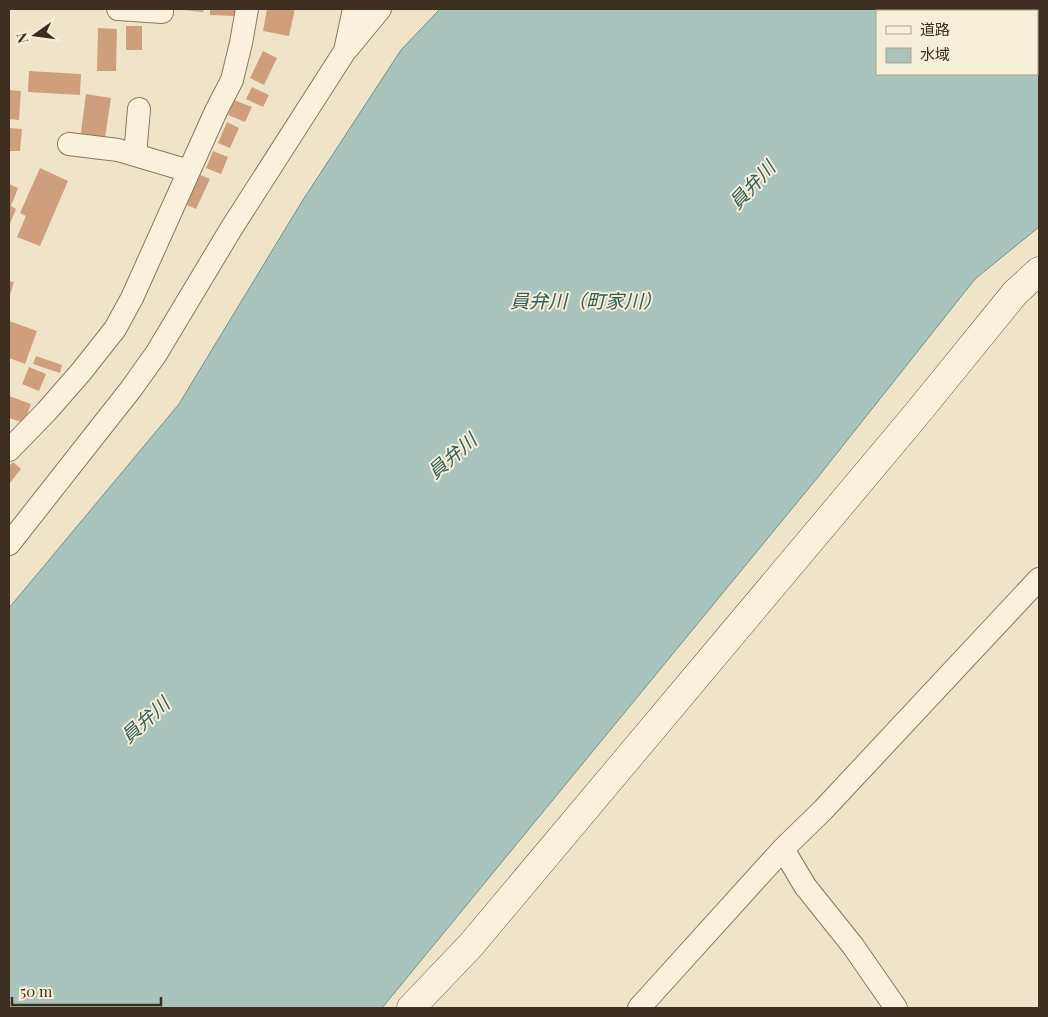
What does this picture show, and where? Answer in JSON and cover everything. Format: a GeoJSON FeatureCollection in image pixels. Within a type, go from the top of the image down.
{"type":"FeatureCollection","features":[{"type":"Feature","properties":{"kind":"street"},"geometry":{"type":"LineString","coordinates":[[118,9],[162,12],[162,9]]}},
{"type":"Feature","properties":{"kind":"street"},"geometry":{"type":"LineString","coordinates":[[9,450],[70,386],[115,330],[132,298],[232,80],[241,43],[246,9]]}},
{"type":"Feature","properties":{"kind":"street"},"geometry":{"type":"LineString","coordinates":[[345,51],[354,9]]}},
{"type":"Feature","properties":{"kind":"street"},"geometry":{"type":"LineString","coordinates":[[9,544],[131,389],[156,354],[231,229],[345,51],[366,9]]}},
{"type":"Feature","properties":{"kind":"street"},"geometry":{"type":"LineString","coordinates":[[345,51],[380,9]]}},
{"type":"Feature","properties":{"kind":"street"},"geometry":{"type":"LineString","coordinates":[[135,155],[139,109]]}},
{"type":"Feature","properties":{"kind":"street"},"geometry":{"type":"LineString","coordinates":[[69,144],[118,150],[189,171]]}},
{"type":"Feature","properties":{"kind":"street"},"geometry":{"type":"LineString","coordinates":[[411,1008],[471,946],[915,416],[1015,293],[1039,271]]}},
{"type":"Feature","properties":{"kind":"street"},"geometry":{"type":"LineString","coordinates":[[639,1008],[783,849],[1037,588]]}},
{"type":"Feature","properties":{"kind":"street"},"geometry":{"type":"LineString","coordinates":[[783,849],[805,886],[853,946],[896,1008]]}},
{"type":"Feature","properties":{"kind":"water","name":"員弁川（町家川）"},"geometry":{"type":"Polygon","coordinates":[[[440,9],[1039,9],[1039,227],[975,279],[818,477],[382,1008],[9,1008],[9,608],[179,404],[301,203],[401,50],[440,9]]]}},
{"type":"Feature","properties":{"kind":"building"},"geometry":{"type":"Polygon","coordinates":[[[183,9],[204,9],[203,12],[183,9]]]}},
{"type":"Feature","properties":{"kind":"building"},"geometry":{"type":"Polygon","coordinates":[[[210,9],[237,9],[236,16],[210,15],[210,9]]]}},
{"type":"Feature","properties":{"kind":"building"},"geometry":{"type":"Polygon","coordinates":[[[267,9],[295,9],[289,36],[263,31],[267,9]]]}},
{"type":"Feature","properties":{"kind":"building"},"geometry":{"type":"Polygon","coordinates":[[[126,26],[142,26],[142,50],[126,50],[126,26]]]}},
{"type":"Feature","properties":{"kind":"building"},"geometry":{"type":"Polygon","coordinates":[[[98,28],[117,29],[116,71],[97,71],[98,28]]]}},
{"type":"Feature","properties":{"kind":"building"},"geometry":{"type":"Polygon","coordinates":[[[263,51],[277,58],[264,85],[250,78],[263,51]]]}},
{"type":"Feature","properties":{"kind":"building"},"geometry":{"type":"Polygon","coordinates":[[[29,71],[81,74],[80,95],[28,92],[29,71]]]}},
{"type":"Feature","properties":{"kind":"building"},"geometry":{"type":"Polygon","coordinates":[[[252,87],[269,95],[263,107],[246,99],[252,87]]]}},
{"type":"Feature","properties":{"kind":"building"},"geometry":{"type":"Polygon","coordinates":[[[9,90],[21,91],[19,120],[9,119],[9,90]]]}},
{"type":"Feature","properties":{"kind":"building"},"geometry":{"type":"Polygon","coordinates":[[[86,94],[111,98],[104,144],[80,140],[86,94]]]}},
{"type":"Feature","properties":{"kind":"building"},"geometry":{"type":"Polygon","coordinates":[[[234,100],[252,107],[245,122],[228,115],[234,100]]]}},
{"type":"Feature","properties":{"kind":"building"},"geometry":{"type":"Polygon","coordinates":[[[227,122],[239,128],[230,148],[218,143],[227,122]]]}},
{"type":"Feature","properties":{"kind":"building"},"geometry":{"type":"Polygon","coordinates":[[[9,128],[22,129],[20,151],[9,151],[9,128]]]}},
{"type":"Feature","properties":{"kind":"building"},"geometry":{"type":"Polygon","coordinates":[[[213,151],[228,157],[221,174],[206,168],[213,151]]]}},
{"type":"Feature","properties":{"kind":"building"},"geometry":{"type":"Polygon","coordinates":[[[40,168],[68,181],[40,246],[17,237],[26,216],[20,213],[40,168]]]}},
{"type":"Feature","properties":{"kind":"building"},"geometry":{"type":"Polygon","coordinates":[[[198,174],[210,179],[196,209],[185,204],[198,174]]]}},
{"type":"Feature","properties":{"kind":"building"},"geometry":{"type":"Polygon","coordinates":[[[9,184],[18,188],[11,206],[16,209],[9,226],[9,184]]]}},
{"type":"Feature","properties":{"kind":"building"},"geometry":{"type":"Polygon","coordinates":[[[9,281],[14,282],[9,298],[9,281]]]}},
{"type":"Feature","properties":{"kind":"building"},"geometry":{"type":"Polygon","coordinates":[[[9,321],[37,331],[25,364],[9,358],[9,321]]]}},
{"type":"Feature","properties":{"kind":"building"},"geometry":{"type":"Polygon","coordinates":[[[36,356],[62,365],[60,373],[33,364],[36,356]]]}},
{"type":"Feature","properties":{"kind":"building"},"geometry":{"type":"Polygon","coordinates":[[[29,367],[46,374],[39,391],[22,384],[29,367]]]}},
{"type":"Feature","properties":{"kind":"building"},"geometry":{"type":"Polygon","coordinates":[[[9,396],[31,404],[24,423],[9,418],[9,396]]]}},
{"type":"Feature","properties":{"kind":"building"},"geometry":{"type":"Polygon","coordinates":[[[13,462],[21,469],[9,484],[9,466],[13,462]]]}},
{"type":"Feature","properties":{"kind":"water label","name":"員弁川"},"geometry":{"type":"Point","coordinates":[752,185]}},
{"type":"Feature","properties":{"kind":"water label","name":"員弁川"},"geometry":{"type":"Point","coordinates":[452,456]}},
{"type":"Feature","properties":{"kind":"water label","name":"員弁川"},"geometry":{"type":"Point","coordinates":[145,720]}}]}
